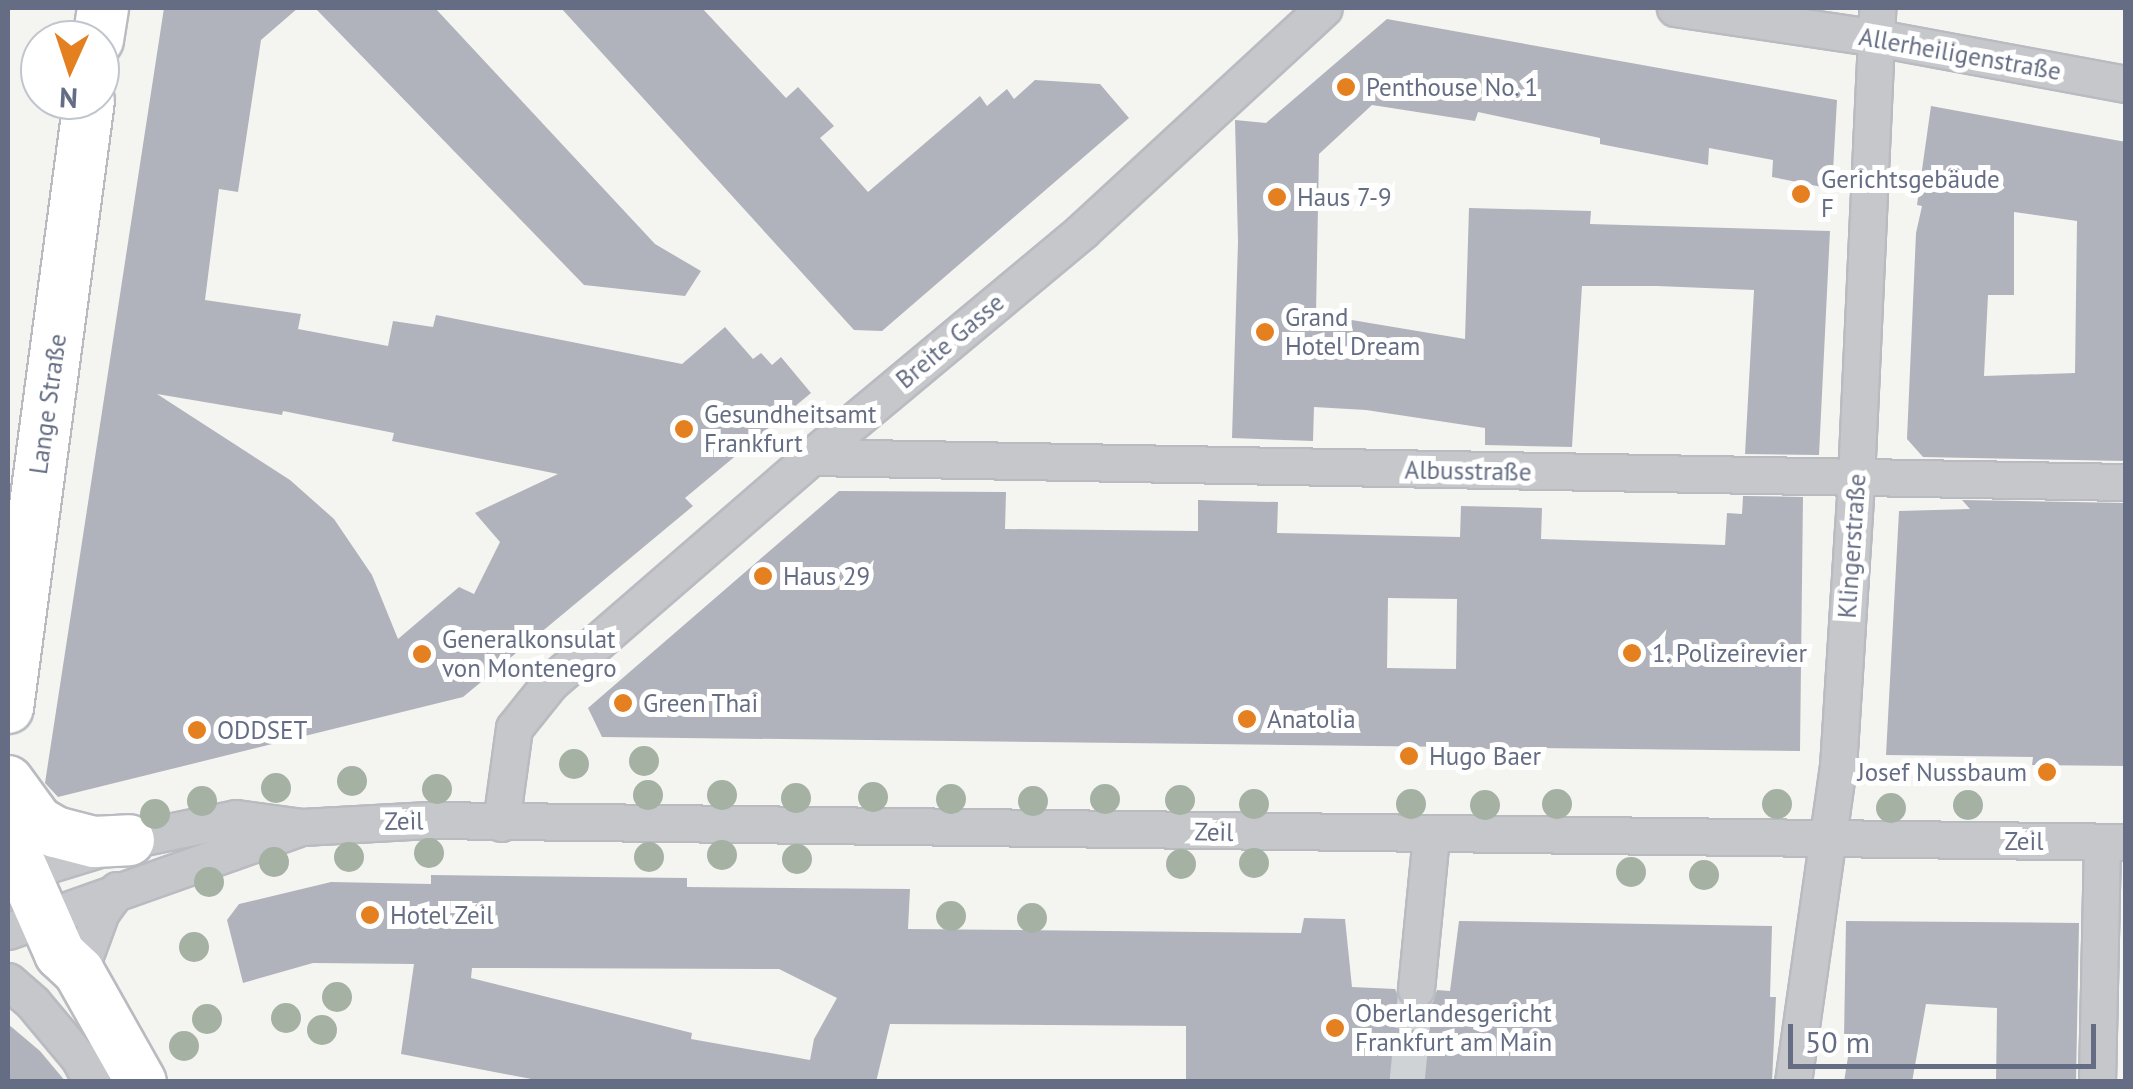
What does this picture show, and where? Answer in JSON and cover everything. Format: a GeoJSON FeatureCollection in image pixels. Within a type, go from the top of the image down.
{"type":"FeatureCollection","features":[{"type":"Feature","properties":{"kind":"main road","name":"Lange Straße"},"geometry":{"type":"LineString","coordinates":[[8,708],[86,120]]}},
{"type":"Feature","properties":{"kind":"main road"},"geometry":{"type":"LineString","coordinates":[[8,781],[38,822],[55,832],[94,842],[129,840]]}},
{"type":"Feature","properties":{"kind":"main road"},"geometry":{"type":"LineString","coordinates":[[13,861],[26,924],[79,972],[141,1082]]}},
{"type":"Feature","properties":{"kind":"street","name":"Breite Gasse"},"geometry":{"type":"LineString","coordinates":[[500,822],[510,744],[527,707],[811,457],[1082,231],[1324,8]]}},
{"type":"Feature","properties":{"kind":"street","name":"Allerheiligenstraße"},"geometry":{"type":"LineString","coordinates":[[1675,8],[1877,23],[2126,84]]}},
{"type":"Feature","properties":{"kind":"street","name":"Klingerstraße"},"geometry":{"type":"LineString","coordinates":[[1792,1082],[1830,840],[1856,479],[1877,23]]}},
{"type":"Feature","properties":{"kind":"street","name":"Albusstraße"},"geometry":{"type":"LineString","coordinates":[[811,457],[2126,482]]}},
{"type":"Feature","properties":{"kind":"street","name":"Zeil"},"geometry":{"type":"LineString","coordinates":[[13,861],[236,818],[302,826],[414,820],[2114,842]]}},
{"type":"Feature","properties":{"kind":"street","name":"Zeil"},"geometry":{"type":"LineString","coordinates":[[26,924],[302,826]]}},
{"type":"Feature","properties":{"kind":"street"},"geometry":{"type":"LineString","coordinates":[[1416,990],[1431,835]]}},
{"type":"Feature","properties":{"kind":"street"},"geometry":{"type":"LineString","coordinates":[[2097,1082],[2114,842]]}},
{"type":"Feature","properties":{"kind":"street"},"geometry":{"type":"LineString","coordinates":[[79,972],[101,912],[116,890]]}},
{"type":"Feature","properties":{"kind":"street"},"geometry":{"type":"LineString","coordinates":[[8,981],[34,1003],[79,1058],[92,1082]]}},
{"type":"Feature","properties":{"kind":"building"},"geometry":{"type":"Polygon","coordinates":[[[164,8],[298,8],[261,40],[238,192],[219,189],[205,300],[301,314],[298,329],[388,346],[393,321],[433,327],[436,315],[682,364],[725,327],[753,359],[761,353],[772,365],[781,357],[811,393],[685,498],[693,506],[463,697],[58,797],[45,783],[164,8]],[[157,394],[290,480],[334,519],[372,575],[398,639],[459,587],[474,594],[500,542],[475,513],[558,474],[392,441],[394,433],[283,411],[282,415],[157,394]]]}},
{"type":"Feature","properties":{"kind":"building"},"geometry":{"type":"Polygon","coordinates":[[[315,8],[435,8],[655,244],[701,271],[685,296],[584,285],[315,8]]]}},
{"type":"Feature","properties":{"kind":"building"},"geometry":{"type":"Polygon","coordinates":[[[561,8],[702,8],[786,98],[798,87],[834,126],[820,138],[868,192],[980,96],[987,106],[1007,89],[1014,99],[1035,80],[1100,84],[1129,118],[882,331],[854,330],[561,8]]]}},
{"type":"Feature","properties":{"kind":"building"},"geometry":{"type":"Polygon","coordinates":[[[1387,19],[1837,100],[1832,189],[1772,177],[1773,160],[1709,148],[1708,165],[1600,144],[1600,138],[1478,112],[1475,121],[1372,105],[1319,154],[1316,314],[1465,339],[1469,208],[1591,211],[1590,224],[1830,231],[1819,455],[1745,454],[1754,290],[1657,286],[1582,286],[1572,447],[1485,445],[1485,428],[1366,410],[1314,407],[1313,441],[1232,438],[1238,242],[1235,120],[1266,123],[1387,19]]]}},
{"type":"Feature","properties":{"kind":"building"},"geometry":{"type":"Polygon","coordinates":[[[1931,106],[2126,142],[2126,461],[1923,457],[1907,439],[1916,233],[1922,206],[1917,205],[1931,106]],[[2014,212],[2014,295],[1988,295],[1984,376],[2075,373],[2077,221],[2014,212]]]}},
{"type":"Feature","properties":{"kind":"building"},"geometry":{"type":"Polygon","coordinates":[[[839,491],[1006,492],[1005,529],[1198,531],[1198,500],[1278,502],[1277,533],[1460,537],[1461,506],[1542,508],[1541,539],[1725,545],[1727,513],[1742,514],[1743,496],[1803,497],[1800,751],[1537,748],[1537,752],[1456,747],[602,737],[588,708],[839,491]],[[1388,598],[1387,668],[1456,669],[1457,599],[1388,598]]]}},
{"type":"Feature","properties":{"kind":"building"},"geometry":{"type":"Polygon","coordinates":[[[1962,500],[2126,503],[2126,766],[2032,765],[2033,757],[1886,755],[1899,511],[1970,509],[1962,500]]]}},
{"type":"Feature","properties":{"kind":"building"},"geometry":{"type":"Polygon","coordinates":[[[431,875],[687,878],[687,887],[910,889],[908,929],[1301,933],[1304,918],[1345,919],[1352,987],[1395,989],[1403,1006],[1415,1010],[1433,1002],[1437,990],[1450,991],[1459,921],[1772,926],[1770,997],[1776,997],[1772,1082],[1186,1082],[1186,1026],[890,1024],[876,1082],[547,1082],[401,1054],[414,964],[313,963],[243,983],[227,920],[239,904],[331,882],[431,884],[431,875]],[[472,968],[471,978],[692,1033],[691,1039],[810,1060],[814,1039],[837,998],[779,969],[472,968]]]}},
{"type":"Feature","properties":{"kind":"building"},"geometry":{"type":"Polygon","coordinates":[[[1846,921],[2079,923],[2076,1082],[1996,1082],[1997,1008],[1926,1004],[1912,1082],[1844,1082],[1851,1038],[1844,1038],[1846,921]]]}},
{"type":"Feature","properties":{"kind":"building"},"geometry":{"type":"Polygon","coordinates":[[[8,1024],[40,1051],[66,1082],[8,1082],[8,1024]]]}},
{"type":"Feature","properties":{"kind":"tunnel"},"geometry":{"type":"LineString","coordinates":[[1407,1082],[1416,989]]}},
{"type":"Feature","properties":{"kind":"place","name":"Penthouse No. 1"},"geometry":{"type":"Point","coordinates":[1346,87]}},
{"type":"Feature","properties":{"kind":"place","name":"Gerichtsgebäude F"},"geometry":{"type":"Point","coordinates":[1801,194]}},
{"type":"Feature","properties":{"kind":"place","name":"Haus 7-9"},"geometry":{"type":"Point","coordinates":[1277,197]}},
{"type":"Feature","properties":{"kind":"place","name":"Grand Hotel Dream"},"geometry":{"type":"Point","coordinates":[1265,332]}},
{"type":"Feature","properties":{"kind":"place","name":"Gesundheitsamt Frankfurt"},"geometry":{"type":"Point","coordinates":[684,429]}},
{"type":"Feature","properties":{"kind":"place","name":"Haus 29"},"geometry":{"type":"Point","coordinates":[763,576]}},
{"type":"Feature","properties":{"kind":"place","name":"1. Polizeirevier"},"geometry":{"type":"Point","coordinates":[1632,653]}},
{"type":"Feature","properties":{"kind":"place","name":"Generalkonsulat von Montenegro"},"geometry":{"type":"Point","coordinates":[422,654]}},
{"type":"Feature","properties":{"kind":"place","name":"Green Thai"},"geometry":{"type":"Point","coordinates":[623,703]}},
{"type":"Feature","properties":{"kind":"place","name":"Anatolia"},"geometry":{"type":"Point","coordinates":[1247,719]}},
{"type":"Feature","properties":{"kind":"place","name":"ODDSET"},"geometry":{"type":"Point","coordinates":[197,730]}},
{"type":"Feature","properties":{"kind":"place","name":"Hugo Baer"},"geometry":{"type":"Point","coordinates":[1409,756]}},
{"type":"Feature","properties":{"kind":"place","name":"Josef Nussbaum"},"geometry":{"type":"Point","coordinates":[2047,772]}},
{"type":"Feature","properties":{"kind":"place","name":"Hotel Zeil"},"geometry":{"type":"Point","coordinates":[370,915]}},
{"type":"Feature","properties":{"kind":"place","name":"Oberlandesgericht Frankfurt am Main"},"geometry":{"type":"Point","coordinates":[1335,1028]}}]}
